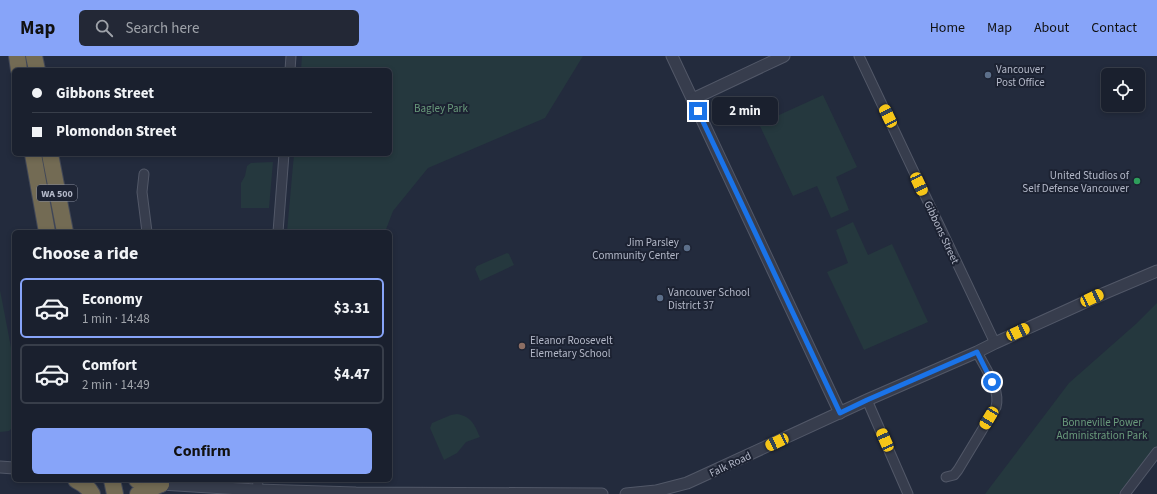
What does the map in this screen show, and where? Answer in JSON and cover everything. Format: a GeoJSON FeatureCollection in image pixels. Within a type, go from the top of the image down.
{"type":"FeatureCollection","features":[{"type":"Feature","properties":{"kind":"highway"},"geometry":{"type":"LineString","coordinates":[[17,56],[19,68]]}},
{"type":"Feature","properties":{"kind":"highway"},"geometry":{"type":"LineString","coordinates":[[34,56],[36,68]]}},
{"type":"Feature","properties":{"kind":"highway","name":"WA 500"},"geometry":{"type":"LineString","coordinates":[[33,156],[47,230]]}},
{"type":"Feature","properties":{"kind":"highway","name":"WA 500"},"geometry":{"type":"LineString","coordinates":[[50,156],[64,230]]}},
{"type":"Feature","properties":{"kind":"highway"},"geometry":{"type":"LineString","coordinates":[[81,482],[90,490],[92,494]]}},
{"type":"Feature","properties":{"kind":"highway"},"geometry":{"type":"LineString","coordinates":[[94,482],[96,494]]}},
{"type":"Feature","properties":{"kind":"highway"},"geometry":{"type":"LineString","coordinates":[[112,482],[115,494]]}},
{"type":"Feature","properties":{"kind":"highway"},"geometry":{"type":"LineString","coordinates":[[149,482],[161,484]]}},
{"type":"Feature","properties":{"kind":"highway"},"geometry":{"type":"LineString","coordinates":[[138,494],[161,484]]}},
{"type":"Feature","properties":{"kind":"street"},"geometry":{"type":"LineString","coordinates":[[290,68],[291,56]]}},
{"type":"Feature","properties":{"kind":"street"},"geometry":{"type":"LineString","coordinates":[[672,56],[840,413]]}},
{"type":"Feature","properties":{"kind":"street"},"geometry":{"type":"LineString","coordinates":[[693,99],[784,56]]}},
{"type":"Feature","properties":{"kind":"street","name":"Gibbons Street"},"geometry":{"type":"LineString","coordinates":[[859,56],[995,343]]}},
{"type":"Feature","properties":{"kind":"street"},"geometry":{"type":"LineString","coordinates":[[278,230],[284,156]]}},
{"type":"Feature","properties":{"kind":"street"},"geometry":{"type":"LineString","coordinates":[[144,174],[142,192],[147,230]]}},
{"type":"Feature","properties":{"kind":"street","name":"Falk Road"},"geometry":{"type":"LineString","coordinates":[[626,494],[656,491],[687,483],[867,400],[977,352],[1105,292],[1157,271]]}},
{"type":"Feature","properties":{"kind":"street"},"geometry":{"type":"LineString","coordinates":[[946,477],[954,475],[958,470],[996,407],[998,401],[992,382],[977,352]]}},
{"type":"Feature","properties":{"kind":"street"},"geometry":{"type":"LineString","coordinates":[[867,400],[908,494]]}},
{"type":"Feature","properties":{"kind":"street"},"geometry":{"type":"LineString","coordinates":[[1125,494],[1157,452]]}},
{"type":"Feature","properties":{"kind":"street"},"geometry":{"type":"LineString","coordinates":[[0,467],[12,468]]}},
{"type":"Feature","properties":{"kind":"street"},"geometry":{"type":"LineString","coordinates":[[161,484],[356,493],[602,494]]}},
{"type":"Feature","properties":{"kind":"green space","name":"Bagley Park"},"geometry":{"type":"Polygon","coordinates":[[[302,56],[583,56],[545,118],[428,168],[393,211],[386,230],[287,230],[294,156],[392,156],[392,68],[301,68],[302,56]]]}},
{"type":"Feature","properties":{"kind":"green space"},"geometry":{"type":"Polygon","coordinates":[[[823,95],[857,167],[836,177],[849,210],[831,218],[817,186],[793,196],[759,124],[823,95]]]}},
{"type":"Feature","properties":{"kind":"green space"},"geometry":{"type":"Polygon","coordinates":[[[273,162],[269,208],[241,208],[241,183],[245,176],[247,166],[251,163],[273,162]]]}},
{"type":"Feature","properties":{"kind":"green space"},"geometry":{"type":"Polygon","coordinates":[[[853,222],[868,255],[892,244],[928,322],[864,350],[827,272],[848,263],[836,230],[853,222]]]}},
{"type":"Feature","properties":{"kind":"green space"},"geometry":{"type":"Polygon","coordinates":[[[507,253],[509,254],[514,265],[480,281],[475,269],[477,266],[507,253]]]}},
{"type":"Feature","properties":{"kind":"green space"},"geometry":{"type":"Polygon","coordinates":[[[0,290],[12,353],[12,428],[9,431],[0,432],[0,290]]]}},
{"type":"Feature","properties":{"kind":"green space","name":"Bonneville Power Administration Park"},"geometry":{"type":"Polygon","coordinates":[[[1157,303],[1157,452],[1135,473],[1118,494],[985,494],[1069,383],[1137,323],[1157,303]]]}},
{"type":"Feature","properties":{"kind":"green space"},"geometry":{"type":"Polygon","coordinates":[[[457,414],[466,417],[472,422],[480,437],[466,442],[457,453],[444,460],[430,428],[432,423],[457,414]]]}},
{"type":"Feature","properties":{"kind":"place","name":"Vancouver Post Office"},"geometry":{"type":"Point","coordinates":[988,75]}},
{"type":"Feature","properties":{"kind":"place","name":"United Studios of Self Defense Vancouver"},"geometry":{"type":"Point","coordinates":[1137,181]}},
{"type":"Feature","properties":{"kind":"place","name":"Jim Parsley Community Center"},"geometry":{"type":"Point","coordinates":[687,248]}},
{"type":"Feature","properties":{"kind":"place","name":"Vancouver School District 37"},"geometry":{"type":"Point","coordinates":[660,298]}},
{"type":"Feature","properties":{"kind":"place","name":"Eleanor Roosevelt Elemetary School"},"geometry":{"type":"Point","coordinates":[522,346]}},
{"type":"Feature","properties":{"kind":"route"},"geometry":{"type":"LineString","coordinates":[[698,111],[840,413],[977,352],[992,382]]}}]}
